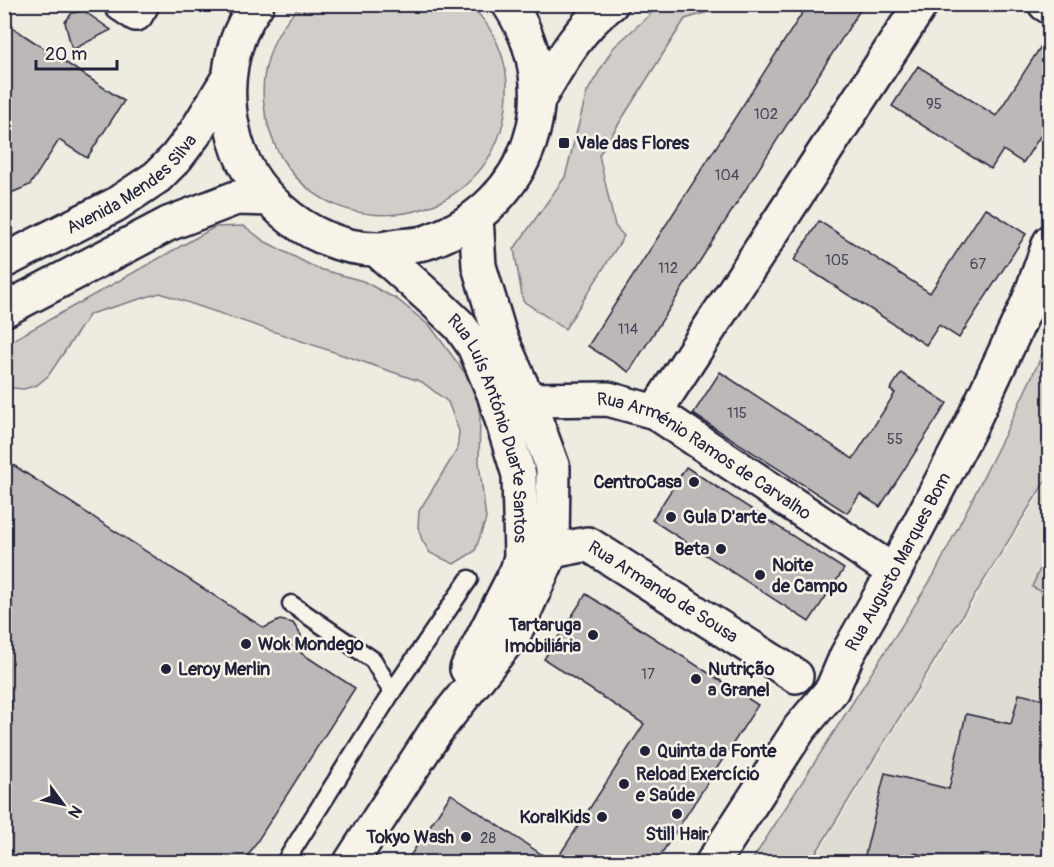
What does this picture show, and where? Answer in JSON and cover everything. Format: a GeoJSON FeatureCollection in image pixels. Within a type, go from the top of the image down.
{"type":"FeatureCollection","features":[{"type":"Feature","properties":{"kind":"street"},"geometry":{"type":"LineString","coordinates":[[121,4],[136,14],[142,4]]}},
{"type":"Feature","properties":{"kind":"street"},"geometry":{"type":"LineString","coordinates":[[257,4],[236,44],[229,77],[228,110],[235,142],[249,172],[269,199],[291,219],[317,235],[346,245],[376,249],[429,242],[476,217],[501,194],[521,166],[534,134],[538,100],[534,60],[521,22],[509,4]]}},
{"type":"Feature","properties":{"kind":"street"},"geometry":{"type":"LineString","coordinates":[[538,100],[561,61],[585,28],[611,4]]}},
{"type":"Feature","properties":{"kind":"street"},"geometry":{"type":"LineString","coordinates":[[655,412],[921,4]]}},
{"type":"Feature","properties":{"kind":"street"},"geometry":{"type":"LineString","coordinates":[[1046,4],[1050,7]]}},
{"type":"Feature","properties":{"kind":"street","name":"Avenida Mendes Silva"},"geometry":{"type":"LineString","coordinates":[[4,261],[115,205],[157,177],[176,158],[195,133],[229,77]]}},
{"type":"Feature","properties":{"kind":"street"},"geometry":{"type":"LineString","coordinates":[[4,310],[168,224],[236,198],[269,199]]}},
{"type":"Feature","properties":{"kind":"street","name":"Rua Luís António Duarte Santos"},"geometry":{"type":"LineString","coordinates":[[435,731],[516,630],[552,550],[553,468],[528,400],[500,336],[479,266],[476,217]]}},
{"type":"Feature","properties":{"kind":"street","name":"Rua Augusto Marques Bom"},"geometry":{"type":"LineString","coordinates":[[713,862],[800,728],[831,690],[847,655],[894,572],[981,405],[1028,303],[1050,242]]}},
{"type":"Feature","properties":{"kind":"street","name":"Rua Luís António Duarte Santos"},"geometry":{"type":"LineString","coordinates":[[351,862],[435,731],[517,571],[521,557],[519,475],[494,394],[474,346],[460,326],[376,249]]}},
{"type":"Feature","properties":{"kind":"street","name":"Rua Arménio Ramos de Carvalho"},"geometry":{"type":"LineString","coordinates":[[494,394],[528,400],[608,399],[655,412],[894,572]]}},
{"type":"Feature","properties":{"kind":"street","name":"Rua Armando de Sousa"},"geometry":{"type":"LineString","coordinates":[[521,557],[588,544],[795,676]]}},
{"type":"Feature","properties":{"kind":"street"},"geometry":{"type":"LineString","coordinates":[[800,728],[795,676],[847,655]]}},
{"type":"Feature","properties":{"kind":"lane"},"geometry":{"type":"LineString","coordinates":[[285,862],[392,692],[469,579]]}},
{"type":"Feature","properties":{"kind":"lane"},"geometry":{"type":"LineString","coordinates":[[291,604],[373,660],[392,692]]}},
{"type":"Feature","properties":{"kind":"shaded area"},"geometry":{"type":"Polygon","coordinates":[[[302,5],[470,5],[479,14],[498,45],[505,69],[507,94],[496,144],[470,180],[435,204],[394,214],[352,211],[313,193],[283,160],[265,112],[263,98],[266,68],[275,40],[292,15],[302,5]]]}},
{"type":"Feature","properties":{"kind":"shaded area"},"geometry":{"type":"Polygon","coordinates":[[[663,5],[731,5],[685,19],[599,155],[615,226],[624,236],[565,329],[523,301],[514,249],[565,177],[587,92],[613,48],[663,5]]]}},
{"type":"Feature","properties":{"kind":"shaded area"},"geometry":{"type":"Polygon","coordinates":[[[244,226],[264,241],[316,268],[363,281],[398,300],[431,327],[476,388],[480,416],[479,462],[486,519],[475,551],[454,564],[430,553],[422,540],[418,527],[419,511],[457,450],[459,431],[448,402],[422,382],[160,293],[90,314],[48,376],[37,385],[24,389],[12,388],[5,383],[4,345],[215,227],[244,226]]]}},
{"type":"Feature","properties":{"kind":"shaded area"},"geometry":{"type":"Polygon","coordinates":[[[1049,340],[1049,475],[814,856],[844,862],[751,862],[934,575],[1049,340]]]}},
{"type":"Feature","properties":{"kind":"shaded area"},"geometry":{"type":"Polygon","coordinates":[[[1049,480],[1049,862],[856,862],[818,854],[1049,480]]]}},
{"type":"Feature","properties":{"kind":"shaded area"},"geometry":{"type":"Polygon","coordinates":[[[1049,548],[1050,595],[1032,587],[1049,548]]]}},
{"type":"Feature","properties":{"kind":"building"},"geometry":{"type":"Polygon","coordinates":[[[808,4],[864,4],[629,372],[588,346],[808,4]]]}},
{"type":"Feature","properties":{"kind":"building"},"geometry":{"type":"Polygon","coordinates":[[[84,11],[111,30],[72,50],[65,22],[72,13],[84,11]]]}},
{"type":"Feature","properties":{"kind":"building"},"geometry":{"type":"Polygon","coordinates":[[[4,22],[124,101],[87,158],[59,140],[30,185],[4,196],[4,22]]]}},
{"type":"Feature","properties":{"kind":"building"},"geometry":{"type":"Polygon","coordinates":[[[1050,32],[1050,121],[1023,163],[1003,150],[991,169],[892,106],[918,66],[996,116],[1050,32]]]}},
{"type":"Feature","properties":{"kind":"building"},"geometry":{"type":"Polygon","coordinates":[[[985,208],[1026,234],[959,338],[939,325],[926,345],[794,260],[819,221],[930,293],[985,208]]]}},
{"type":"Feature","properties":{"kind":"building"},"geometry":{"type":"Polygon","coordinates":[[[720,372],[853,459],[895,393],[890,390],[901,373],[947,403],[880,507],[860,494],[847,513],[693,414],[720,372]]]}},
{"type":"Feature","properties":{"kind":"building","name":"Leroy Merlin"},"geometry":{"type":"Polygon","coordinates":[[[4,459],[264,628],[280,620],[293,623],[301,635],[301,653],[355,688],[244,862],[13,862],[4,857],[4,459]]]}},
{"type":"Feature","properties":{"kind":"building"},"geometry":{"type":"Polygon","coordinates":[[[686,467],[844,569],[809,622],[652,520],[686,467]]]}},
{"type":"Feature","properties":{"kind":"building"},"geometry":{"type":"Polygon","coordinates":[[[586,594],[758,705],[656,862],[555,862],[644,724],[544,659],[586,594]]]}},
{"type":"Feature","properties":{"kind":"building"},"geometry":{"type":"Polygon","coordinates":[[[1019,694],[1050,701],[1050,862],[955,862],[914,853],[911,862],[878,862],[864,859],[885,773],[949,789],[966,714],[1011,724],[1019,694]]]}},
{"type":"Feature","properties":{"kind":"building"},"geometry":{"type":"Polygon","coordinates":[[[451,794],[553,862],[406,862],[451,794]]]}},
{"type":"Feature","properties":{"kind":"place","name":"Vale das Flores"},"geometry":{"type":"Point","coordinates":[564,143]}},
{"type":"Feature","properties":{"kind":"place","name":"CentroCasa"},"geometry":{"type":"Point","coordinates":[694,482]}},
{"type":"Feature","properties":{"kind":"place","name":"Gula D'arte"},"geometry":{"type":"Point","coordinates":[671,517]}},
{"type":"Feature","properties":{"kind":"place","name":"Beta"},"geometry":{"type":"Point","coordinates":[721,549]}},
{"type":"Feature","properties":{"kind":"place","name":"Noite de Campo"},"geometry":{"type":"Point","coordinates":[760,575]}},
{"type":"Feature","properties":{"kind":"place","name":"Tartaruga Imobiliária"},"geometry":{"type":"Point","coordinates":[593,635]}},
{"type":"Feature","properties":{"kind":"place","name":"Wok Mondego"},"geometry":{"type":"Point","coordinates":[246,644]}},
{"type":"Feature","properties":{"kind":"place","name":"Leroy Merlin"},"geometry":{"type":"Point","coordinates":[166,669]}},
{"type":"Feature","properties":{"kind":"place","name":"Nutrição a Granel"},"geometry":{"type":"Point","coordinates":[696,679]}},
{"type":"Feature","properties":{"kind":"place","name":"Quinta da Fonte"},"geometry":{"type":"Point","coordinates":[645,751]}},
{"type":"Feature","properties":{"kind":"place","name":"Reload Exercício e Saúde"},"geometry":{"type":"Point","coordinates":[624,784]}},
{"type":"Feature","properties":{"kind":"place","name":"Still Hair"},"geometry":{"type":"Point","coordinates":[677,814]}},
{"type":"Feature","properties":{"kind":"place","name":"KoralKids"},"geometry":{"type":"Point","coordinates":[602,817]}},
{"type":"Feature","properties":{"kind":"place","name":"Tokyo Wash"},"geometry":{"type":"Point","coordinates":[466,837]}}]}
